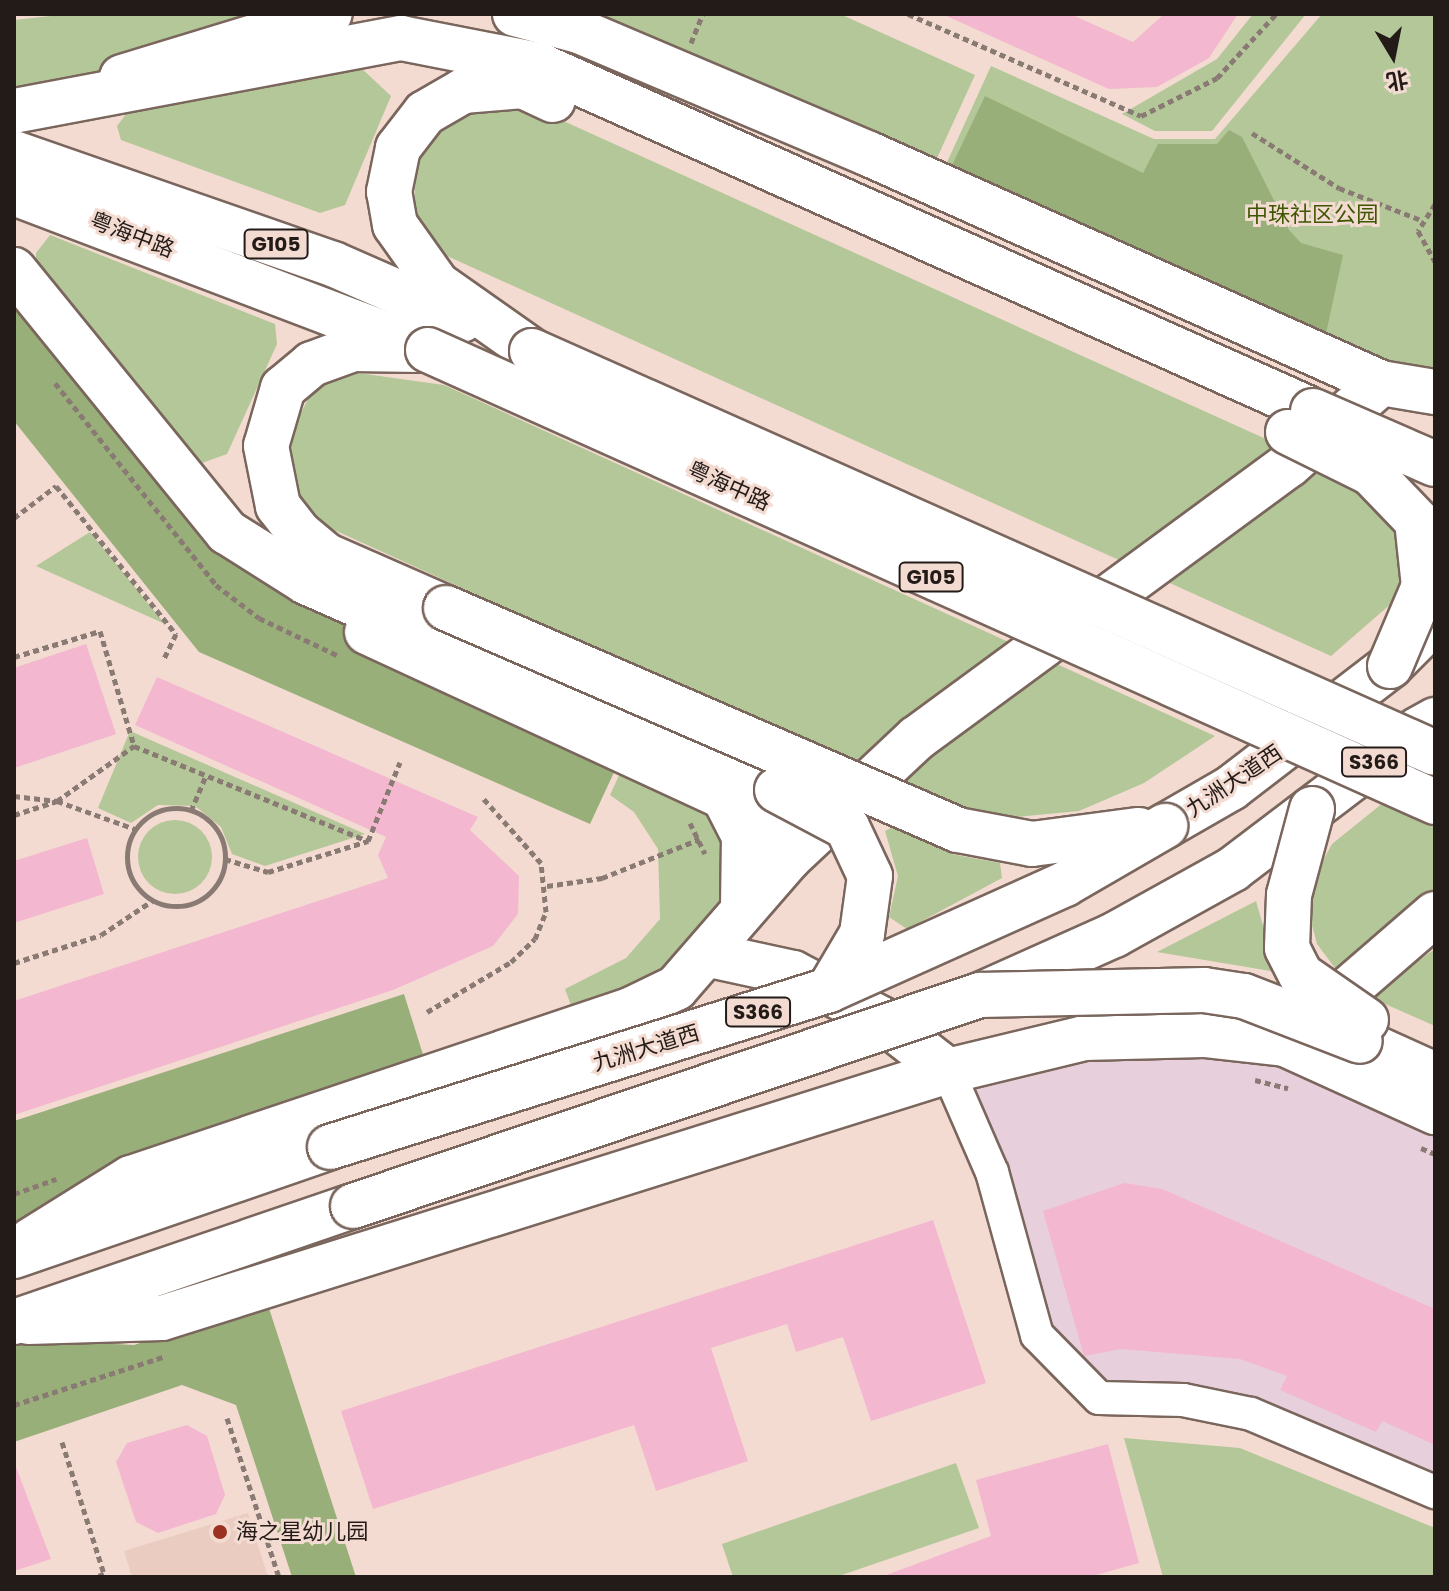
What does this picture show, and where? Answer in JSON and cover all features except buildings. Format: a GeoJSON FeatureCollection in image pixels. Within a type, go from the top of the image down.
{"type":"FeatureCollection","features":[{"type":"Feature","properties":{"kind":"main road"},"geometry":{"type":"LineString","coordinates":[[14,111],[330,14]]}},
{"type":"Feature","properties":{"kind":"main road"},"geometry":{"type":"LineString","coordinates":[[515,14],[579,31],[869,154],[1381,383],[1435,392]]}},
{"type":"Feature","properties":{"kind":"main road"},"geometry":{"type":"LineString","coordinates":[[70,95],[401,38],[539,65],[1298,420],[1371,473],[1417,521],[1426,564],[1420,608],[1390,666]]}},
{"type":"Feature","properties":{"kind":"main road"},"geometry":{"type":"LineString","coordinates":[[532,351],[437,284],[395,225],[389,192],[398,148],[425,113],[463,91],[523,86],[1298,420],[1435,464]]}},
{"type":"Feature","properties":{"kind":"main road","name":"粤海中路"},"geometry":{"type":"LineString","coordinates":[[14,153],[333,264],[532,351],[1430,729]]}},
{"type":"Feature","properties":{"kind":"main road","name":"粤海中路"},"geometry":{"type":"LineString","coordinates":[[14,193],[428,350],[1435,802]]}},
{"type":"Feature","properties":{"kind":"main road"},"geometry":{"type":"LineString","coordinates":[[14,270],[227,532],[274,581],[318,609],[724,797],[768,822],[789,858]]}},
{"type":"Feature","properties":{"kind":"main road"},"geometry":{"type":"LineString","coordinates":[[428,350],[353,349],[312,364],[283,388],[266,446],[278,506],[298,532],[327,556],[958,830],[1032,844],[1165,826]]}},
{"type":"Feature","properties":{"kind":"main road"},"geometry":{"type":"LineString","coordinates":[[14,1254],[131,1178],[630,1010],[676,988],[710,955],[743,909],[789,858],[917,738],[1289,465],[1381,383]]}},
{"type":"Feature","properties":{"kind":"main road"},"geometry":{"type":"LineString","coordinates":[[227,532],[306,582],[777,790],[847,827],[870,876],[862,934],[829,990]]}},
{"type":"Feature","properties":{"kind":"main road","name":"九洲大道西"},"geometry":{"type":"LineString","coordinates":[[14,1254],[330,1147],[829,990],[1065,884],[1231,788],[1390,666],[1435,621]]}},
{"type":"Feature","properties":{"kind":"main road","name":"S366"},"geometry":{"type":"LineString","coordinates":[[980,995],[1114,935],[1233,869],[1312,809],[1430,729]]}},
{"type":"Feature","properties":{"kind":"main road"},"geometry":{"type":"LineString","coordinates":[[724,797],[744,836],[743,909]]}},
{"type":"Feature","properties":{"kind":"main road"},"geometry":{"type":"LineString","coordinates":[[1312,809],[1289,895],[1287,948],[1301,975],[1364,1031],[1435,1075]]}},
{"type":"Feature","properties":{"kind":"main road"},"geometry":{"type":"LineString","coordinates":[[1285,1044],[1435,914]]}},
{"type":"Feature","properties":{"kind":"main road"},"geometry":{"type":"LineString","coordinates":[[710,955],[787,970],[881,1019],[948,1071]]}},
{"type":"Feature","properties":{"kind":"main road"},"geometry":{"type":"LineString","coordinates":[[14,1322],[980,995],[1204,990],[1244,996],[1435,1052]]}},
{"type":"Feature","properties":{"kind":"main road"},"geometry":{"type":"LineString","coordinates":[[14,1322],[162,1318],[948,1071],[1084,1038],[1204,1035],[1285,1044],[1422,1127]]}},
{"type":"Feature","properties":{"kind":"street"},"geometry":{"type":"LineString","coordinates":[[948,1071],[992,1172],[1037,1335],[1099,1398],[1183,1400],[1251,1414],[1435,1492]]}},
{"type":"Feature","properties":{"kind":"path"},"geometry":{"type":"LineString","coordinates":[[687,54],[703,14]]}},
{"type":"Feature","properties":{"kind":"path"},"geometry":{"type":"LineString","coordinates":[[908,14],[1141,116],[1217,78],[1276,14]]}},
{"type":"Feature","properties":{"kind":"path"},"geometry":{"type":"LineString","coordinates":[[1252,133],[1339,188],[1421,220]]}},
{"type":"Feature","properties":{"kind":"path"},"geometry":{"type":"LineString","coordinates":[[1435,204],[1421,220],[1419,242],[1435,262]]}},
{"type":"Feature","properties":{"kind":"path"},"geometry":{"type":"LineString","coordinates":[[43,368],[216,585],[259,618],[354,663]]}},
{"type":"Feature","properties":{"kind":"path"},"geometry":{"type":"LineString","coordinates":[[14,518],[56,486],[176,634],[164,659]]}},
{"type":"Feature","properties":{"kind":"path"},"geometry":{"type":"LineString","coordinates":[[14,657],[100,631],[134,746]]}},
{"type":"Feature","properties":{"kind":"path"},"geometry":{"type":"LineString","coordinates":[[134,746],[368,841]]}},
{"type":"Feature","properties":{"kind":"path"},"geometry":{"type":"LineString","coordinates":[[14,815],[57,801],[134,746]]}},
{"type":"Feature","properties":{"kind":"path"},"geometry":{"type":"LineString","coordinates":[[368,841],[400,762]]}},
{"type":"Feature","properties":{"kind":"path"},"geometry":{"type":"LineString","coordinates":[[191,811],[206,775]]}},
{"type":"Feature","properties":{"kind":"path"},"geometry":{"type":"LineString","coordinates":[[14,796],[57,801],[135,829]]}},
{"type":"Feature","properties":{"kind":"path"},"geometry":{"type":"LineString","coordinates":[[427,1012],[535,939],[547,886],[532,845],[484,799]]}},
{"type":"Feature","properties":{"kind":"path"},"geometry":{"type":"LineString","coordinates":[[160,810],[191,811],[216,829],[225,859],[201,900],[176,906],[152,901],[129,875],[135,829],[160,810]]}},
{"type":"Feature","properties":{"kind":"path"},"geometry":{"type":"LineString","coordinates":[[685,818],[700,839],[707,867]]}},
{"type":"Feature","properties":{"kind":"path"},"geometry":{"type":"LineString","coordinates":[[547,886],[602,878],[700,839]]}},
{"type":"Feature","properties":{"kind":"path"},"geometry":{"type":"LineString","coordinates":[[225,859],[268,872],[368,841]]}},
{"type":"Feature","properties":{"kind":"path"},"geometry":{"type":"LineString","coordinates":[[14,963],[101,935],[152,901]]}},
{"type":"Feature","properties":{"kind":"path"},"geometry":{"type":"LineString","coordinates":[[1244,1077],[1300,1094]]}},
{"type":"Feature","properties":{"kind":"path"},"geometry":{"type":"LineString","coordinates":[[1422,1127],[1435,1154]]}},
{"type":"Feature","properties":{"kind":"path"},"geometry":{"type":"LineString","coordinates":[[14,1405],[174,1353]]}},
{"type":"Feature","properties":{"kind":"path"},"geometry":{"type":"LineString","coordinates":[[227,1418],[279,1577]]}},
{"type":"Feature","properties":{"kind":"path"},"geometry":{"type":"LineString","coordinates":[[62,1442],[104,1574],[95,1577]]}},
{"type":"Feature","properties":{"kind":"shaded area"},"geometry":{"type":"Polygon","coordinates":[[[1204,1036],[1435,1113],[1435,1492],[1251,1414],[1099,1397],[1063,1365],[948,1071],[1204,1036]]]}},
{"type":"Feature","properties":{"kind":"shaded area","name":"海之星幼儿园"},"geometry":{"type":"Polygon","coordinates":[[[248,1513],[268,1577],[132,1577],[124,1551],[248,1513]]]}},
{"type":"Feature","properties":{"kind":"green space"},"geometry":{"type":"Polygon","coordinates":[[[69,14],[295,14],[14,103],[14,20],[69,14]]]}},
{"type":"Feature","properties":{"kind":"green space"},"geometry":{"type":"Polygon","coordinates":[[[560,14],[840,14],[975,75],[932,169],[560,14]]]}},
{"type":"Feature","properties":{"kind":"green space"},"geometry":{"type":"Polygon","coordinates":[[[1253,14],[1306,14],[1212,131],[1155,131],[1122,114],[1217,59],[1253,14]]]}},
{"type":"Feature","properties":{"kind":"green space","name":"中珠社区公园"},"geometry":{"type":"Polygon","coordinates":[[[1322,14],[1435,14],[1435,391],[938,182],[991,66],[1154,139],[1215,139],[1322,14]]]}},
{"type":"Feature","properties":{"kind":"green space"},"geometry":{"type":"Polygon","coordinates":[[[359,66],[391,96],[345,205],[320,213],[121,140],[117,126],[129,110],[359,66]]]}},
{"type":"Feature","properties":{"kind":"green space"},"geometry":{"type":"Polygon","coordinates":[[[985,96],[1143,173],[1158,144],[1217,144],[1229,130],[1242,137],[1289,230],[1301,243],[1343,255],[1323,347],[945,180],[985,96]]]}},
{"type":"Feature","properties":{"kind":"green space"},"geometry":{"type":"Polygon","coordinates":[[[517,100],[1341,473],[1402,525],[1401,595],[1331,656],[447,256],[413,218],[417,157],[457,108],[517,100]]]}},
{"type":"Feature","properties":{"kind":"green space"},"geometry":{"type":"Polygon","coordinates":[[[50,235],[275,324],[277,344],[227,454],[202,463],[176,455],[36,269],[36,253],[50,235]]]}},
{"type":"Feature","properties":{"kind":"green space"},"geometry":{"type":"Polygon","coordinates":[[[14,270],[227,532],[623,753],[590,824],[199,652],[14,421],[14,270]]]}},
{"type":"Feature","properties":{"kind":"green space"},"geometry":{"type":"Polygon","coordinates":[[[358,373],[444,385],[1215,736],[1144,783],[1079,811],[1015,817],[934,802],[332,529],[286,495],[285,445],[314,387],[358,373]]]}},
{"type":"Feature","properties":{"kind":"green space"},"geometry":{"type":"Polygon","coordinates":[[[90,532],[165,624],[36,566],[90,532]]]}},
{"type":"Feature","properties":{"kind":"green space"},"geometry":{"type":"Polygon","coordinates":[[[130,731],[365,834],[265,866],[232,854],[221,827],[195,806],[158,805],[131,823],[98,808],[130,731]]]}},
{"type":"Feature","properties":{"kind":"green space"},"geometry":{"type":"Polygon","coordinates":[[[1435,761],[1435,888],[1341,976],[1317,944],[1304,895],[1332,844],[1435,761]]]}},
{"type":"Feature","properties":{"kind":"green space"},"geometry":{"type":"Polygon","coordinates":[[[621,771],[712,811],[722,830],[721,909],[672,968],[573,1011],[565,989],[626,958],[660,919],[658,849],[634,812],[610,795],[621,771]]]}},
{"type":"Feature","properties":{"kind":"green space"},"geometry":{"type":"Polygon","coordinates":[[[168,820],[182,820],[196,826],[206,836],[212,857],[206,878],[196,888],[182,894],[168,894],[154,888],[144,878],[138,864],[138,850],[144,836],[154,826],[168,820]]]}},
{"type":"Feature","properties":{"kind":"green space"},"geometry":{"type":"Polygon","coordinates":[[[893,827],[951,854],[1000,863],[1002,878],[907,929],[889,917],[898,876],[885,831],[893,827]]]}},
{"type":"Feature","properties":{"kind":"green space"},"geometry":{"type":"Polygon","coordinates":[[[1256,901],[1276,972],[1157,952],[1256,901]]]}},
{"type":"Feature","properties":{"kind":"green space"},"geometry":{"type":"Polygon","coordinates":[[[1435,949],[1435,1026],[1367,996],[1435,949]]]}},
{"type":"Feature","properties":{"kind":"green space"},"geometry":{"type":"Polygon","coordinates":[[[404,994],[426,1064],[14,1241],[14,1121],[404,994]]]}},
{"type":"Feature","properties":{"kind":"green space"},"geometry":{"type":"Polygon","coordinates":[[[267,1302],[356,1577],[292,1577],[236,1405],[182,1385],[14,1442],[14,1339],[134,1345],[267,1302]]]}},
{"type":"Feature","properties":{"kind":"green space"},"geometry":{"type":"Polygon","coordinates":[[[1124,1438],[1240,1448],[1435,1528],[1435,1577],[1163,1577],[1124,1438]]]}},
{"type":"Feature","properties":{"kind":"green space"},"geometry":{"type":"Polygon","coordinates":[[[956,1463],[979,1528],[836,1577],[733,1577],[722,1544],[956,1463]]]}},
{"type":"Feature","properties":{"kind":"place","name":"海之星幼儿园"},"geometry":{"type":"Point","coordinates":[220,1532]}}]}
